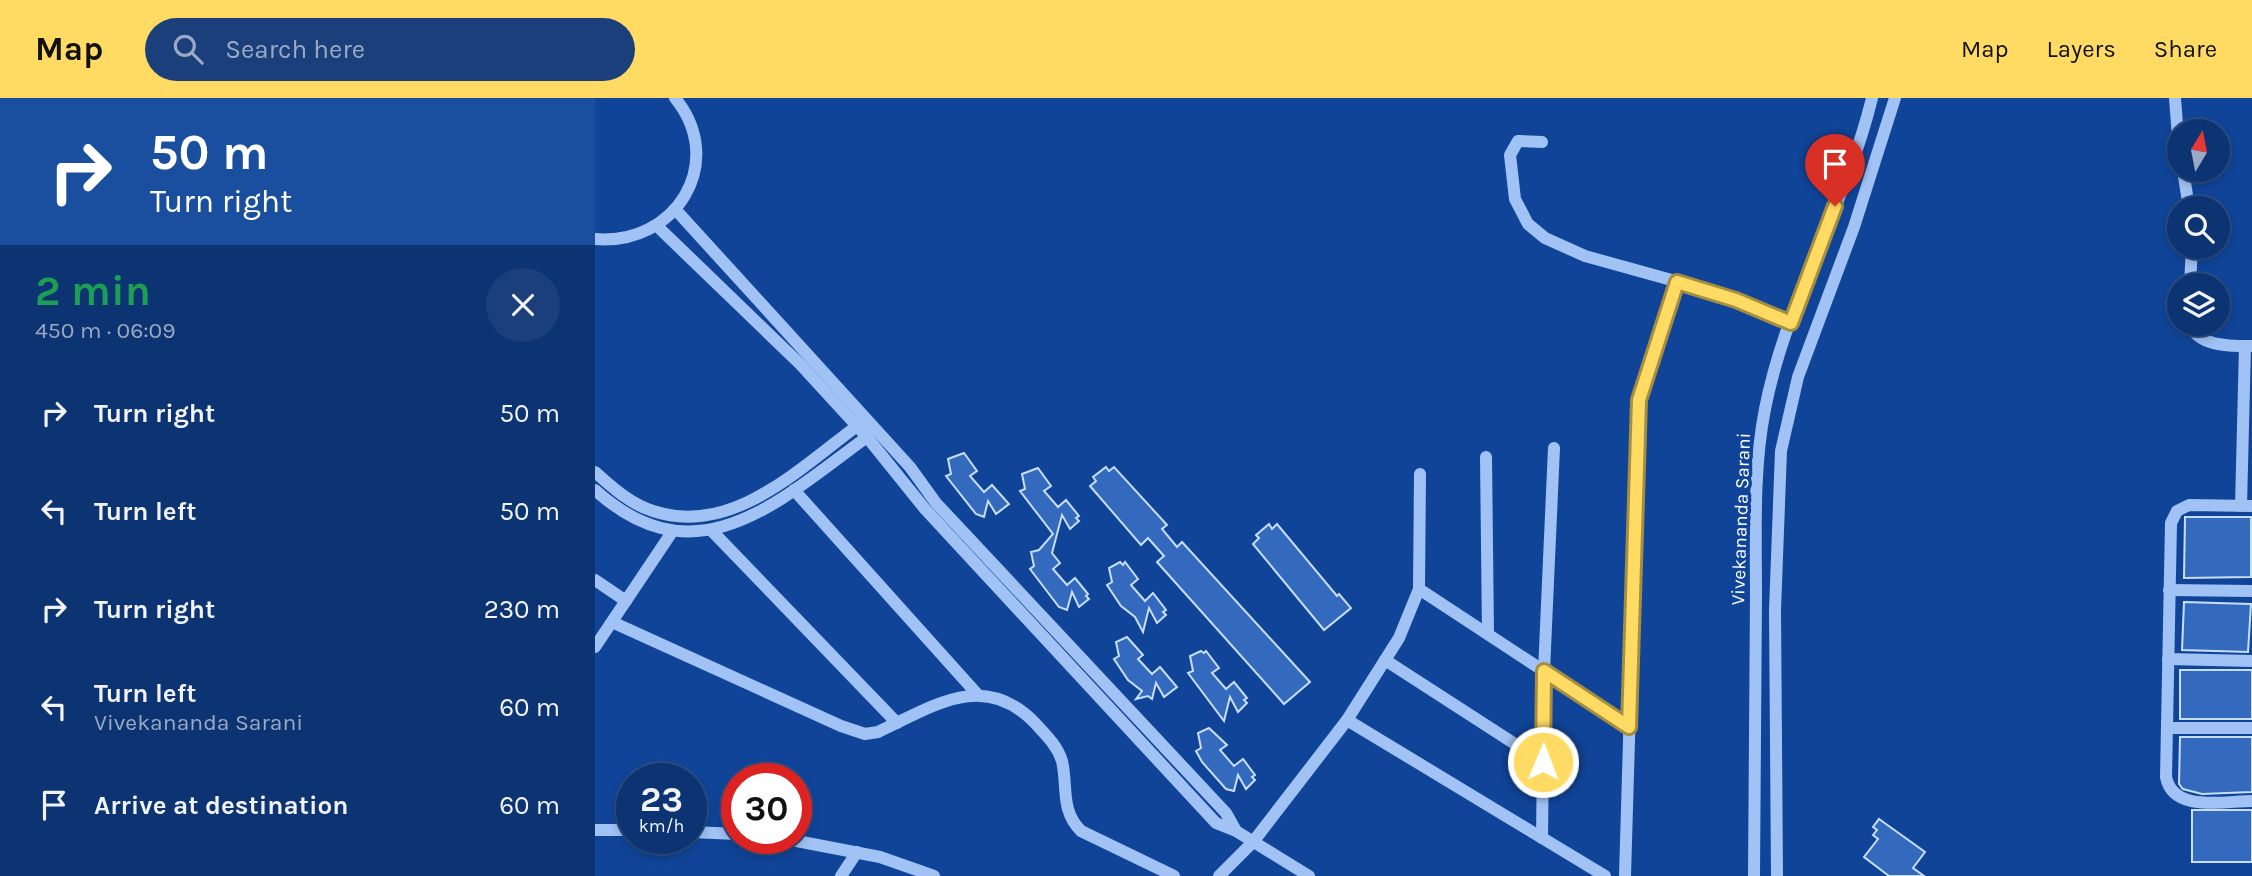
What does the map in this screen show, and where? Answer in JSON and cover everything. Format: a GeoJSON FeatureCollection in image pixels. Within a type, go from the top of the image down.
{"type":"FeatureCollection","features":[{"type":"Feature","properties":{"kind":"street"},"geometry":{"type":"LineString","coordinates":[[595,239],[622,239],[657,226],[675,209],[692,180],[696,153],[692,128],[675,98]]}},
{"type":"Feature","properties":{"kind":"street","name":"Vivekananda Sarani"},"geometry":{"type":"LineString","coordinates":[[1754,876],[1759,452],[1767,398],[1791,323],[1872,98]]}},
{"type":"Feature","properties":{"kind":"street","name":"Vivekananda Sarani"},"geometry":{"type":"LineString","coordinates":[[1777,876],[1776,598],[1781,450],[1798,377],[1854,228],[1895,98]]}},
{"type":"Feature","properties":{"kind":"street"},"geometry":{"type":"LineString","coordinates":[[2175,98],[2177,119]]}},
{"type":"Feature","properties":{"kind":"street"},"geometry":{"type":"LineString","coordinates":[[1542,142],[1518,141],[1510,155],[1515,199],[1528,225],[1556,245],[1577,253],[1736,300],[1791,323]]}},
{"type":"Feature","properties":{"kind":"street"},"geometry":{"type":"LineString","coordinates":[[675,209],[910,467],[936,503],[1226,813],[1236,831]]}},
{"type":"Feature","properties":{"kind":"street"},"geometry":{"type":"LineString","coordinates":[[657,226],[800,364],[867,437],[925,509],[1216,823],[1236,831],[1310,876]]}},
{"type":"Feature","properties":{"kind":"street"},"geometry":{"type":"LineString","coordinates":[[1625,876],[1639,400],[1677,282]]}},
{"type":"Feature","properties":{"kind":"street"},"geometry":{"type":"LineString","coordinates":[[2198,336],[2213,343],[2249,346],[2247,506],[2189,505],[2177,511],[2169,536],[2166,777],[2169,789],[2178,798],[2192,802],[2252,800]]}},
{"type":"Feature","properties":{"kind":"street"},"geometry":{"type":"LineString","coordinates":[[784,351],[793,340]]}},
{"type":"Feature","properties":{"kind":"street"},"geometry":{"type":"LineString","coordinates":[[595,472],[621,494],[651,510],[685,516],[719,514],[746,505],[857,426]]}},
{"type":"Feature","properties":{"kind":"street"},"geometry":{"type":"LineString","coordinates":[[595,490],[622,512],[672,532],[712,531],[742,522],[795,490],[867,437]]}},
{"type":"Feature","properties":{"kind":"street"},"geometry":{"type":"LineString","coordinates":[[1542,838],[1544,671],[1554,448]]}},
{"type":"Feature","properties":{"kind":"street"},"geometry":{"type":"LineString","coordinates":[[1486,457],[1487,634]]}},
{"type":"Feature","properties":{"kind":"street"},"geometry":{"type":"LineString","coordinates":[[1219,876],[1253,842],[1347,720],[1399,638],[1419,589],[1420,474]]}},
{"type":"Feature","properties":{"kind":"street"},"geometry":{"type":"LineString","coordinates":[[795,490],[978,695]]}},
{"type":"Feature","properties":{"kind":"street"},"geometry":{"type":"LineString","coordinates":[[712,531],[897,723]]}},
{"type":"Feature","properties":{"kind":"street"},"geometry":{"type":"LineString","coordinates":[[595,647],[672,532]]}},
{"type":"Feature","properties":{"kind":"street"},"geometry":{"type":"LineString","coordinates":[[595,580],[626,601]]}},
{"type":"Feature","properties":{"kind":"street"},"geometry":{"type":"LineString","coordinates":[[1419,589],[1629,727]]}},
{"type":"Feature","properties":{"kind":"street"},"geometry":{"type":"LineString","coordinates":[[2169,590],[2252,591]]}},
{"type":"Feature","properties":{"kind":"street"},"geometry":{"type":"LineString","coordinates":[[612,622],[841,726],[865,734],[957,697],[978,695],[1000,698],[1017,706],[1052,742],[1062,762],[1066,811],[1081,831],[1174,876]]}},
{"type":"Feature","properties":{"kind":"street"},"geometry":{"type":"LineString","coordinates":[[2168,659],[2252,661]]}},
{"type":"Feature","properties":{"kind":"street"},"geometry":{"type":"LineString","coordinates":[[1385,660],[1543,762]]}},
{"type":"Feature","properties":{"kind":"street"},"geometry":{"type":"LineString","coordinates":[[1347,720],[1605,876]]}},
{"type":"Feature","properties":{"kind":"street"},"geometry":{"type":"LineString","coordinates":[[2167,728],[2252,728]]}},
{"type":"Feature","properties":{"kind":"street"},"geometry":{"type":"LineString","coordinates":[[1755,733],[1775,733]]}},
{"type":"Feature","properties":{"kind":"street"},"geometry":{"type":"LineString","coordinates":[[595,830],[616,830]]}},
{"type":"Feature","properties":{"kind":"street"},"geometry":{"type":"LineString","coordinates":[[812,844],[857,852],[934,876]]}},
{"type":"Feature","properties":{"kind":"street"},"geometry":{"type":"LineString","coordinates":[[841,876],[857,852]]}},
{"type":"Feature","properties":{"kind":"building"},"geometry":{"type":"Polygon","coordinates":[[[964,453],[977,471],[970,476],[984,492],[992,485],[1009,504],[996,514],[988,501],[984,517],[976,514],[946,476],[951,474],[948,459],[964,453]]]}},
{"type":"Feature","properties":{"kind":"building"},"geometry":{"type":"Polygon","coordinates":[[[1106,467],[1109,471],[1114,467],[1167,525],[1162,529],[1177,547],[1182,542],[1310,682],[1284,704],[1157,562],[1164,556],[1148,538],[1141,545],[1090,486],[1096,481],[1093,477],[1106,467]]]}},
{"type":"Feature","properties":{"kind":"building"},"geometry":{"type":"Polygon","coordinates":[[[1038,468],[1051,486],[1044,491],[1058,507],[1066,500],[1079,516],[1076,518],[1079,521],[1070,529],[1062,515],[1052,553],[1060,563],[1053,569],[1067,585],[1075,578],[1088,594],[1086,596],[1089,599],[1079,607],[1072,592],[1067,610],[1059,607],[1030,569],[1034,566],[1031,552],[1039,550],[1053,534],[1020,491],[1025,489],[1022,474],[1038,468]]]}},
{"type":"Feature","properties":{"kind":"building"},"geometry":{"type":"Polygon","coordinates":[[[2185,517],[2251,517],[2251,577],[2184,578],[2185,517]]]}},
{"type":"Feature","properties":{"kind":"building"},"geometry":{"type":"Polygon","coordinates":[[[1269,524],[1272,529],[1277,524],[1337,596],[1339,594],[1351,608],[1324,630],[1253,544],[1259,538],[1256,535],[1269,524]]]}},
{"type":"Feature","properties":{"kind":"building"},"geometry":{"type":"Polygon","coordinates":[[[1120,562],[1123,565],[1125,562],[1138,579],[1131,585],[1145,601],[1153,593],[1166,610],[1163,612],[1166,615],[1157,623],[1149,608],[1143,632],[1135,617],[1121,606],[1107,585],[1112,582],[1109,568],[1120,562]]]}},
{"type":"Feature","properties":{"kind":"building"},"geometry":{"type":"Polygon","coordinates":[[[2184,602],[2251,604],[2248,652],[2182,650],[2184,602]]]}},
{"type":"Feature","properties":{"kind":"building"},"geometry":{"type":"Polygon","coordinates":[[[1127,637],[1143,655],[1138,659],[1152,674],[1160,667],[1177,687],[1164,697],[1156,683],[1152,699],[1148,696],[1136,699],[1142,691],[1128,680],[1114,659],[1119,656],[1116,642],[1127,637]]]}},
{"type":"Feature","properties":{"kind":"building"},"geometry":{"type":"Polygon","coordinates":[[[1206,651],[1219,668],[1212,673],[1226,689],[1234,682],[1247,698],[1244,700],[1247,703],[1238,712],[1230,697],[1224,721],[1188,673],[1193,671],[1190,656],[1206,651]]]}},
{"type":"Feature","properties":{"kind":"building"},"geometry":{"type":"Polygon","coordinates":[[[2180,670],[2252,670],[2252,719],[2180,719],[2180,670]]]}},
{"type":"Feature","properties":{"kind":"building"},"geometry":{"type":"Polygon","coordinates":[[[1209,728],[1227,745],[1220,750],[1234,766],[1243,759],[1255,775],[1252,777],[1255,780],[1246,789],[1238,775],[1234,791],[1226,789],[1202,762],[1196,751],[1201,748],[1198,733],[1209,728]]]}},
{"type":"Feature","properties":{"kind":"building"},"geometry":{"type":"Polygon","coordinates":[[[2180,737],[2252,737],[2252,792],[2202,794],[2183,789],[2179,784],[2180,737]]]}},
{"type":"Feature","properties":{"kind":"building"},"geometry":{"type":"Polygon","coordinates":[[[2192,810],[2252,810],[2252,862],[2192,862],[2192,810]]]}},
{"type":"Feature","properties":{"kind":"building"},"geometry":{"type":"Polygon","coordinates":[[[1879,819],[1925,852],[1913,868],[1924,876],[1889,876],[1864,857],[1878,839],[1873,835],[1877,830],[1873,827],[1879,819]]]}},
{"type":"Feature","properties":{"kind":"route"},"geometry":{"type":"LineString","coordinates":[[1543,762],[1544,671],[1629,727],[1639,400],[1677,282],[1736,300],[1791,323],[1835,206]]}}]}
